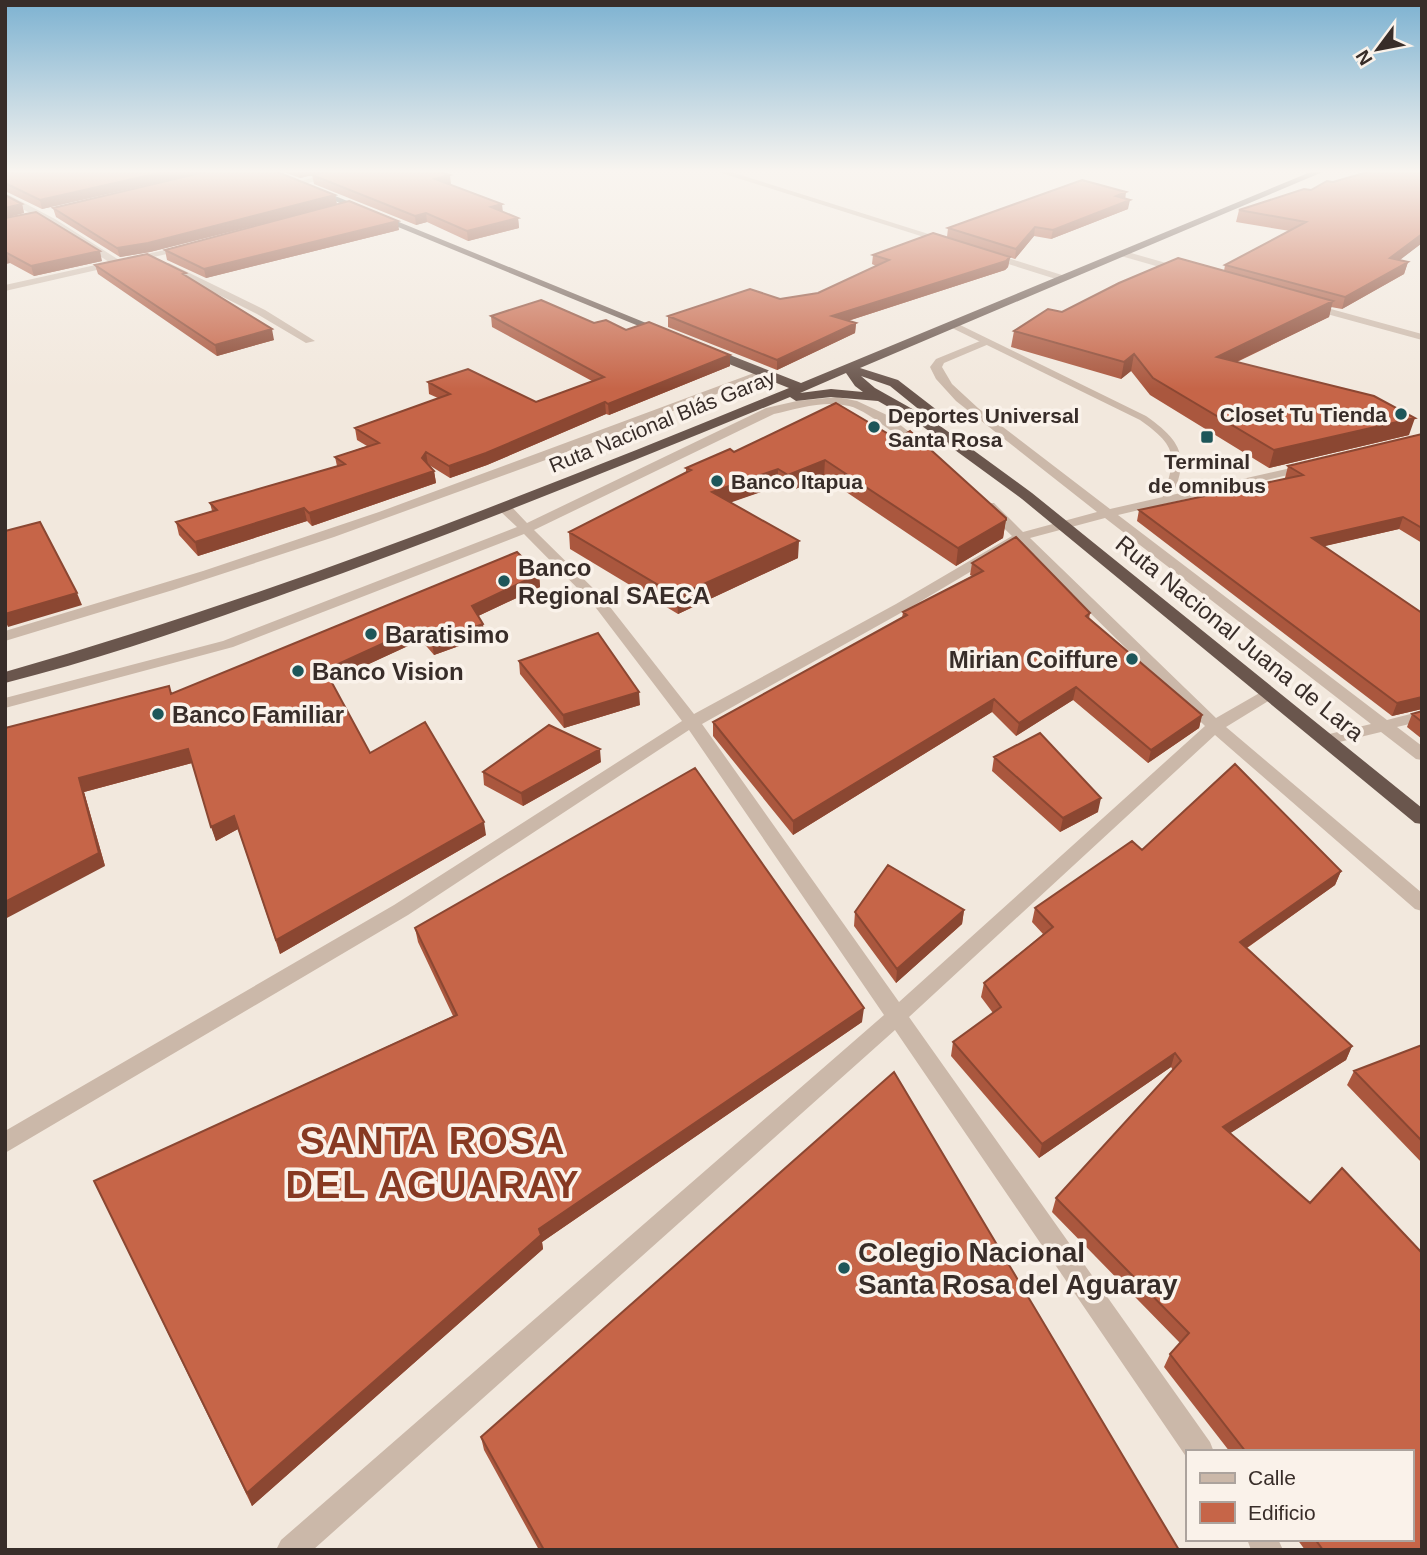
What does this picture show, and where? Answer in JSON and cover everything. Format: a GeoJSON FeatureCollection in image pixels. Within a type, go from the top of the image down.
{"type":"FeatureCollection","features":[{"type":"Feature","properties":{"kind":"highway"},"geometry":{"type":"LineString","coordinates":[[444,244],[685,342]]}},
{"type":"Feature","properties":{"kind":"highway","name":"Ruta Nacional Blás Garay"},"geometry":{"type":"LineString","coordinates":[[5,678],[212,615],[504,508],[761,405],[1149,244]]}},
{"type":"Feature","properties":{"kind":"highway"},"geometry":{"type":"LineString","coordinates":[[905,345],[898,352],[892,368],[908,393]]}},
{"type":"Feature","properties":{"kind":"highway"},"geometry":{"type":"LineString","coordinates":[[698,347],[801,388]]}},
{"type":"Feature","properties":{"kind":"highway","name":"Ruta Nacional Juana de Lara"},"geometry":{"type":"LineString","coordinates":[[849,368],[880,376],[908,393],[1027,496],[1422,818]]}},
{"type":"Feature","properties":{"kind":"highway","name":"Ruta Nacional Juana de Lara"},"geometry":{"type":"LineString","coordinates":[[849,368],[859,383],[927,423],[1027,496]]}},
{"type":"Feature","properties":{"kind":"highway"},"geometry":{"type":"LineString","coordinates":[[761,405],[831,393],[884,398]]}},
{"type":"Feature","properties":{"kind":"street"},"geometry":{"type":"LineString","coordinates":[[86,244],[117,263]]}},
{"type":"Feature","properties":{"kind":"street"},"geometry":{"type":"LineString","coordinates":[[5,288],[151,258],[204,244]]}},
{"type":"Feature","properties":{"kind":"street"},"geometry":{"type":"LineString","coordinates":[[952,244],[957,245]]}},
{"type":"Feature","properties":{"kind":"street"},"geometry":{"type":"LineString","coordinates":[[983,253],[1062,278]]}},
{"type":"Feature","properties":{"kind":"street"},"geometry":{"type":"LineString","coordinates":[[1124,254],[1201,275]]}},
{"type":"Feature","properties":{"kind":"street"},"geometry":{"type":"LineString","coordinates":[[151,258],[261,312],[310,341]]}},
{"type":"Feature","properties":{"kind":"street"},"geometry":{"type":"LineString","coordinates":[[1292,301],[1422,337]]}},
{"type":"Feature","properties":{"kind":"street"},"geometry":{"type":"LineString","coordinates":[[985,342],[940,361],[936,367],[937,376],[952,391],[1422,755]]}},
{"type":"Feature","properties":{"kind":"street"},"geometry":{"type":"LineString","coordinates":[[5,636],[329,535],[541,459],[762,373]]}},
{"type":"Feature","properties":{"kind":"street"},"geometry":{"type":"LineString","coordinates":[[5,703],[228,644],[526,529],[770,411],[798,404],[852,401],[869,406],[937,461]]}},
{"type":"Feature","properties":{"kind":"street"},"geometry":{"type":"LineString","coordinates":[[5,1143],[401,909],[692,722],[901,607],[1020,537],[1061,524],[1328,461]]}},
{"type":"Feature","properties":{"kind":"street"},"geometry":{"type":"LineString","coordinates":[[978,496],[1215,726],[1422,904]]}},
{"type":"Feature","properties":{"kind":"street"},"geometry":{"type":"LineString","coordinates":[[504,508],[598,601],[692,722],[1199,1450]]}},
{"type":"Feature","properties":{"kind":"street"},"geometry":{"type":"LineString","coordinates":[[290,1550],[897,1016],[1215,726],[1269,694]]}},
{"type":"Feature","properties":{"kind":"street"},"geometry":{"type":"LineString","coordinates":[[1327,740],[1422,716]]}},
{"type":"Feature","properties":{"kind":"lane"},"geometry":{"type":"LineString","coordinates":[[953,326],[1143,418],[1166,433],[1175,446],[1179,465],[1167,499]]}},
{"type":"Feature","properties":{"kind":"building"},"geometry":{"type":"Polygon","coordinates":[[[5,244],[88,244],[100,251],[31,266],[5,253],[5,244]]]}},
{"type":"Feature","properties":{"kind":"building"},"geometry":{"type":"Polygon","coordinates":[[[110,244],[144,244],[117,248],[110,244]]]}},
{"type":"Feature","properties":{"kind":"building"},"geometry":{"type":"Polygon","coordinates":[[[189,244],[307,244],[204,269],[165,250],[189,244]]]}},
{"type":"Feature","properties":{"kind":"building"},"geometry":{"type":"Polygon","coordinates":[[[904,244],[967,244],[1010,257],[1006,261],[832,316],[856,323],[777,360],[668,316],[750,289],[780,299],[818,293],[889,260],[873,255],[904,244]]]}},
{"type":"Feature","properties":{"kind":"building"},"geometry":{"type":"Polygon","coordinates":[[[998,244],[1021,244],[1016,249],[998,244]]]}},
{"type":"Feature","properties":{"kind":"building"},"geometry":{"type":"Polygon","coordinates":[[[1265,244],[1409,244],[1390,258],[1408,262],[1345,297],[1225,265],[1265,244]]]}},
{"type":"Feature","properties":{"kind":"building"},"geometry":{"type":"Polygon","coordinates":[[[147,254],[186,273],[183,274],[272,329],[215,345],[95,265],[147,254]]]}},
{"type":"Feature","properties":{"kind":"building"},"geometry":{"type":"Polygon","coordinates":[[[1178,258],[1333,301],[1217,357],[1374,396],[1415,418],[1274,450],[1153,378],[1134,354],[1124,362],[1014,331],[1048,309],[1062,312],[1119,283],[1178,258]]]}},
{"type":"Feature","properties":{"kind":"building"},"geometry":{"type":"Polygon","coordinates":[[[541,300],[594,323],[606,320],[626,330],[649,322],[730,355],[608,404],[605,402],[449,466],[426,452],[422,458],[434,471],[309,513],[304,508],[195,542],[176,522],[217,510],[210,503],[345,464],[335,457],[379,443],[355,428],[450,394],[428,382],[468,369],[536,402],[604,377],[491,316],[541,300]]]}},
{"type":"Feature","properties":{"kind":"building"},"geometry":{"type":"Polygon","coordinates":[[[836,403],[897,439],[910,431],[1006,520],[958,548],[825,460],[788,475],[778,469],[712,492],[799,541],[677,596],[569,532],[691,470],[686,468],[730,449],[734,452],[836,403]]]}},
{"type":"Feature","properties":{"kind":"building"},"geometry":{"type":"Polygon","coordinates":[[[1422,434],[1422,528],[1403,517],[1312,538],[1422,613],[1422,697],[1397,703],[1139,510],[1303,475],[1288,466],[1422,434]]]}},
{"type":"Feature","properties":{"kind":"building"},"geometry":{"type":"Polygon","coordinates":[[[40,522],[77,593],[5,614],[5,531],[40,522]]]}},
{"type":"Feature","properties":{"kind":"building"},"geometry":{"type":"Polygon","coordinates":[[[1016,537],[1090,613],[1086,616],[1202,715],[1151,750],[1076,687],[1019,723],[994,699],[793,821],[713,722],[907,615],[903,612],[983,571],[972,563],[1016,537]]]}},
{"type":"Feature","properties":{"kind":"building"},"geometry":{"type":"Polygon","coordinates":[[[517,552],[539,574],[472,606],[483,624],[432,643],[419,627],[325,670],[370,753],[425,722],[484,822],[276,940],[234,816],[211,827],[188,749],[79,778],[99,853],[5,902],[5,728],[169,686],[171,694],[517,552]]]}},
{"type":"Feature","properties":{"kind":"building"},"geometry":{"type":"Polygon","coordinates":[[[598,633],[639,692],[563,715],[519,661],[598,633]]]}},
{"type":"Feature","properties":{"kind":"building"},"geometry":{"type":"Polygon","coordinates":[[[1422,711],[1422,722],[1412,714],[1422,711]]]}},
{"type":"Feature","properties":{"kind":"building"},"geometry":{"type":"Polygon","coordinates":[[[549,725],[600,749],[521,793],[483,772],[549,725]]]}},
{"type":"Feature","properties":{"kind":"building"},"geometry":{"type":"Polygon","coordinates":[[[1040,733],[1101,798],[1063,818],[994,757],[1040,733]]]}},
{"type":"Feature","properties":{"kind":"building"},"geometry":{"type":"Polygon","coordinates":[[[1235,764],[1341,871],[1240,942],[1352,1046],[1223,1127],[1310,1203],[1342,1168],[1422,1253],[1422,1550],[1323,1550],[1316,1541],[1413,1541],[1413,1450],[1244,1450],[1170,1354],[1189,1333],[1056,1198],[1181,1061],[1175,1053],[1042,1144],[953,1042],[1001,1007],[984,983],[1053,927],[1035,908],[1132,841],[1142,850],[1235,764]]]}},
{"type":"Feature","properties":{"kind":"building"},"geometry":{"type":"Polygon","coordinates":[[[695,768],[864,1008],[539,1229],[541,1235],[247,1493],[94,1181],[457,1015],[415,928],[695,768]]]}},
{"type":"Feature","properties":{"kind":"building"},"geometry":{"type":"Polygon","coordinates":[[[888,865],[964,910],[897,969],[855,912],[888,865]]]}},
{"type":"Feature","properties":{"kind":"building"},"geometry":{"type":"Polygon","coordinates":[[[1422,1045],[1422,1141],[1354,1071],[1422,1045]]]}},
{"type":"Feature","properties":{"kind":"building","name":"Colegio Nacional Santa Rosa del Aguaray"},"geometry":{"type":"Polygon","coordinates":[[[894,1072],[1179,1550],[544,1550],[481,1437],[894,1072]]]}},
{"type":"Feature","properties":{"kind":"place","name":"Closet Tu Tienda"},"geometry":{"type":"Point","coordinates":[1401,414]}},
{"type":"Feature","properties":{"kind":"place","name":"Deportes Universal Santa Rosa"},"geometry":{"type":"Point","coordinates":[874,427]}},
{"type":"Feature","properties":{"kind":"place","name":"Terminal de omnibus"},"geometry":{"type":"Point","coordinates":[1207,437]}},
{"type":"Feature","properties":{"kind":"place","name":"Banco Itapua"},"geometry":{"type":"Point","coordinates":[717,481]}},
{"type":"Feature","properties":{"kind":"place","name":"Banco Regional SAECA"},"geometry":{"type":"Point","coordinates":[504,581]}},
{"type":"Feature","properties":{"kind":"place","name":"Baratisimo"},"geometry":{"type":"Point","coordinates":[371,634]}},
{"type":"Feature","properties":{"kind":"place","name":"Mirian Coiffure"},"geometry":{"type":"Point","coordinates":[1132,659]}},
{"type":"Feature","properties":{"kind":"place","name":"Banco Vision"},"geometry":{"type":"Point","coordinates":[298,671]}},
{"type":"Feature","properties":{"kind":"place","name":"Banco Familiar"},"geometry":{"type":"Point","coordinates":[158,714]}},
{"type":"Feature","properties":{"kind":"place","name":"Colegio Nacional Santa Rosa del Aguaray"},"geometry":{"type":"Point","coordinates":[844,1268]}},
{"type":"Feature","properties":{"kind":"district","name":"SANTA ROSA DEL AGUARAY"},"geometry":{"type":"Point","coordinates":[433,1163]}}]}
